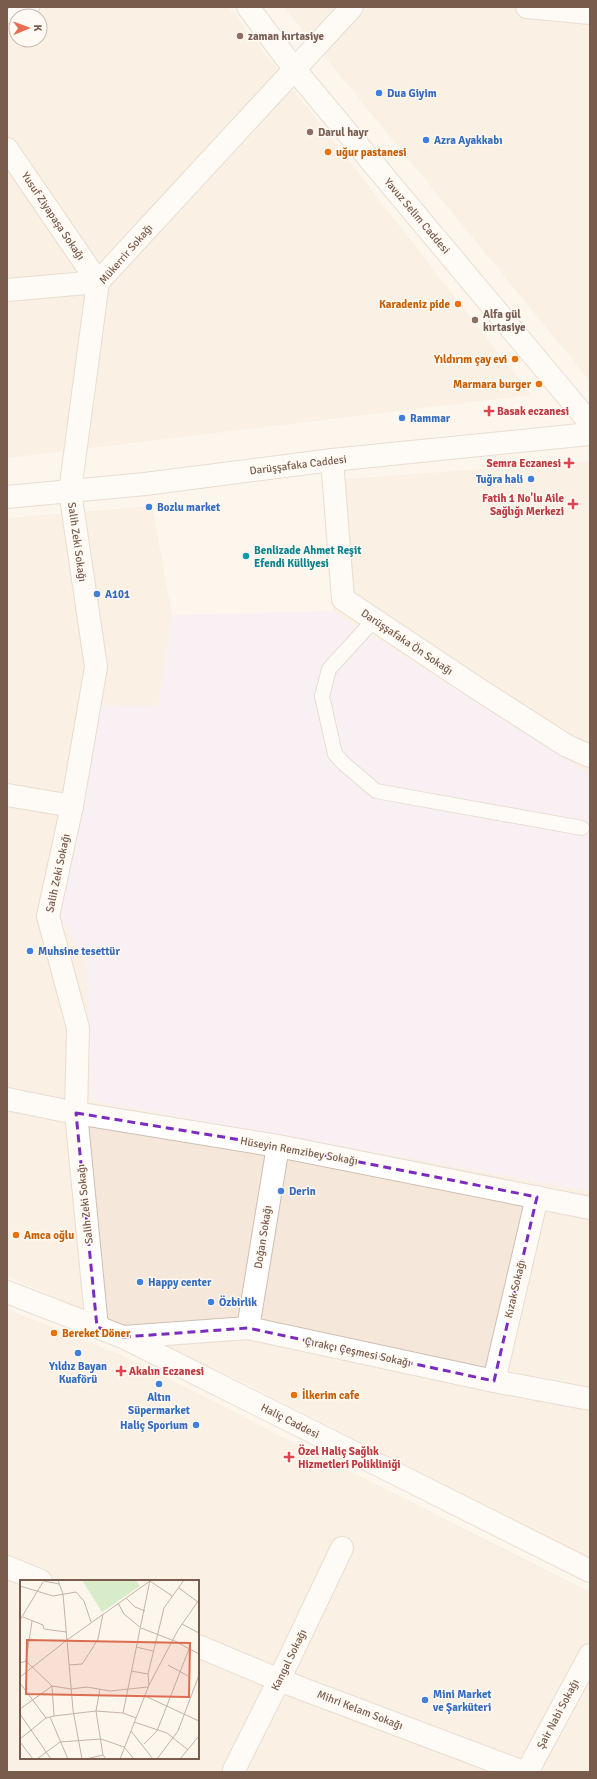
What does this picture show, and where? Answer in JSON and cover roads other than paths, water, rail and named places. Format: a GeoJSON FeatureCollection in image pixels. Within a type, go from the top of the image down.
{"type":"FeatureCollection","features":[{"type":"Feature","properties":{"kind":"street","name":"Yavuz Selim Caddesi"},"geometry":{"type":"LineString","coordinates":[[248,7],[295,70],[590,423]]}},
{"type":"Feature","properties":{"kind":"street","name":"Mükerrir Sokağı"},"geometry":{"type":"LineString","coordinates":[[70,491],[98,282],[352,7]]}},
{"type":"Feature","properties":{"kind":"street"},"geometry":{"type":"LineString","coordinates":[[527,7],[590,13]]}},
{"type":"Feature","properties":{"kind":"street","name":"Yusuf Ziyapaşa Sokağı"},"geometry":{"type":"LineString","coordinates":[[7,149],[98,282]]}},
{"type":"Feature","properties":{"kind":"street"},"geometry":{"type":"LineString","coordinates":[[7,290],[98,282]]}},
{"type":"Feature","properties":{"kind":"street","name":"Darüşşafaka Caddesi"},"geometry":{"type":"LineString","coordinates":[[7,497],[145,484],[332,460],[590,434]]}},
{"type":"Feature","properties":{"kind":"street","name":"Darüşşafaka Ön Sokağı"},"geometry":{"type":"LineString","coordinates":[[332,460],[343,599],[567,746],[590,756]]}},
{"type":"Feature","properties":{"kind":"street","name":"Salih Zeki Sokağı"},"geometry":{"type":"LineString","coordinates":[[70,491],[96,667],[72,806],[48,916],[78,1028],[76,1113],[97,1327]]}},
{"type":"Feature","properties":{"kind":"street"},"geometry":{"type":"LineString","coordinates":[[7,795],[72,806]]}},
{"type":"Feature","properties":{"kind":"street","name":"Hüseyin Remzibey Sokağı"},"geometry":{"type":"LineString","coordinates":[[7,1099],[76,1113],[278,1146],[590,1208]]}},
{"type":"Feature","properties":{"kind":"street","name":"Doğan Sokağı"},"geometry":{"type":"LineString","coordinates":[[248,1328],[278,1146]]}},
{"type":"Feature","properties":{"kind":"street","name":"Kızak Sokağı"},"geometry":{"type":"LineString","coordinates":[[494,1381],[537,1197]]}},
{"type":"Feature","properties":{"kind":"street","name":"Haliç Caddesi"},"geometry":{"type":"LineString","coordinates":[[8,1294],[123,1337],[590,1571]]}},
{"type":"Feature","properties":{"kind":"street","name":"Çırakçı Çeşmesi Sokağı"},"geometry":{"type":"LineString","coordinates":[[123,1337],[248,1328],[494,1381],[590,1399]]}},
{"type":"Feature","properties":{"kind":"street","name":"Kangal Sokağı"},"geometry":{"type":"LineString","coordinates":[[234,1770],[342,1548]]}},
{"type":"Feature","properties":{"kind":"street"},"geometry":{"type":"LineString","coordinates":[[7,1567],[39,1580]]}},
{"type":"Feature","properties":{"kind":"street","name":"Mihri Kelam Sokağı"},"geometry":{"type":"LineString","coordinates":[[199,1646],[279,1680],[523,1772]]}},
{"type":"Feature","properties":{"kind":"street","name":"Şair Nabi Sokağı"},"geometry":{"type":"LineString","coordinates":[[527,1772],[590,1656]]}},
{"type":"Feature","properties":{"kind":"lane"},"geometry":{"type":"LineString","coordinates":[[374,620],[329,669],[322,696],[335,754],[343,763],[376,791],[582,828]]}},
{"type":"Feature","properties":{"kind":"place","name":"zaman kırtasiye"},"geometry":{"type":"Point","coordinates":[240,36]}},
{"type":"Feature","properties":{"kind":"place","name":"Dua Giyim"},"geometry":{"type":"Point","coordinates":[379,93]}},
{"type":"Feature","properties":{"kind":"place","name":"Darul hayr"},"geometry":{"type":"Point","coordinates":[310,132]}},
{"type":"Feature","properties":{"kind":"place","name":"Azra Ayakkabı"},"geometry":{"type":"Point","coordinates":[426,140]}},
{"type":"Feature","properties":{"kind":"place","name":"uğur pastanesi"},"geometry":{"type":"Point","coordinates":[328,152]}},
{"type":"Feature","properties":{"kind":"place","name":"Karadeniz pide"},"geometry":{"type":"Point","coordinates":[458,304]}},
{"type":"Feature","properties":{"kind":"place","name":"Alfa gül kırtasiye"},"geometry":{"type":"Point","coordinates":[475,320]}},
{"type":"Feature","properties":{"kind":"place","name":"Yıldırım çay evi"},"geometry":{"type":"Point","coordinates":[515,359]}},
{"type":"Feature","properties":{"kind":"place","name":"Marmara burger"},"geometry":{"type":"Point","coordinates":[539,384]}},
{"type":"Feature","properties":{"kind":"place","name":"Basak eczanesi"},"geometry":{"type":"Point","coordinates":[489,411]}},
{"type":"Feature","properties":{"kind":"place","name":"Rammar"},"geometry":{"type":"Point","coordinates":[402,418]}},
{"type":"Feature","properties":{"kind":"place","name":"Semra Eczanesi"},"geometry":{"type":"Point","coordinates":[569,463]}},
{"type":"Feature","properties":{"kind":"place","name":"Tuğra hali"},"geometry":{"type":"Point","coordinates":[531,479]}},
{"type":"Feature","properties":{"kind":"place","name":"Fatih 1 No'lu Aile Sağlığı Merkezi"},"geometry":{"type":"Point","coordinates":[573,504]}},
{"type":"Feature","properties":{"kind":"place","name":"Bozlu market"},"geometry":{"type":"Point","coordinates":[149,507]}},
{"type":"Feature","properties":{"kind":"place","name":"Benlizade Ahmet Reşit Efendi Külliyesi"},"geometry":{"type":"Point","coordinates":[246,556]}},
{"type":"Feature","properties":{"kind":"place","name":"A101"},"geometry":{"type":"Point","coordinates":[97,594]}},
{"type":"Feature","properties":{"kind":"place","name":"Muhsine tesettür"},"geometry":{"type":"Point","coordinates":[30,951]}},
{"type":"Feature","properties":{"kind":"place","name":"Derin"},"geometry":{"type":"Point","coordinates":[281,1191]}},
{"type":"Feature","properties":{"kind":"place","name":"Amca oğlu"},"geometry":{"type":"Point","coordinates":[16,1235]}},
{"type":"Feature","properties":{"kind":"place","name":"Happy center"},"geometry":{"type":"Point","coordinates":[140,1282]}},
{"type":"Feature","properties":{"kind":"place","name":"Özbirlik"},"geometry":{"type":"Point","coordinates":[211,1302]}},
{"type":"Feature","properties":{"kind":"place","name":"Bereket Döner"},"geometry":{"type":"Point","coordinates":[54,1333]}},
{"type":"Feature","properties":{"kind":"place","name":"Yıldız Bayan Kuaförü"},"geometry":{"type":"Point","coordinates":[78,1353]}},
{"type":"Feature","properties":{"kind":"place","name":"Akalın Eczanesi"},"geometry":{"type":"Point","coordinates":[121,1371]}},
{"type":"Feature","properties":{"kind":"place","name":"Altın Süpermarket"},"geometry":{"type":"Point","coordinates":[159,1384]}},
{"type":"Feature","properties":{"kind":"place","name":"İlkerim cafe"},"geometry":{"type":"Point","coordinates":[294,1395]}},
{"type":"Feature","properties":{"kind":"place","name":"Haliç Sporium"},"geometry":{"type":"Point","coordinates":[196,1425]}},
{"type":"Feature","properties":{"kind":"place","name":"Özel Haliç Sağlık Hizmetleri Polikliniği"},"geometry":{"type":"Point","coordinates":[289,1457]}},
{"type":"Feature","properties":{"kind":"place","name":"Mini Market ve Şarküteri"},"geometry":{"type":"Point","coordinates":[425,1700]}}]}
